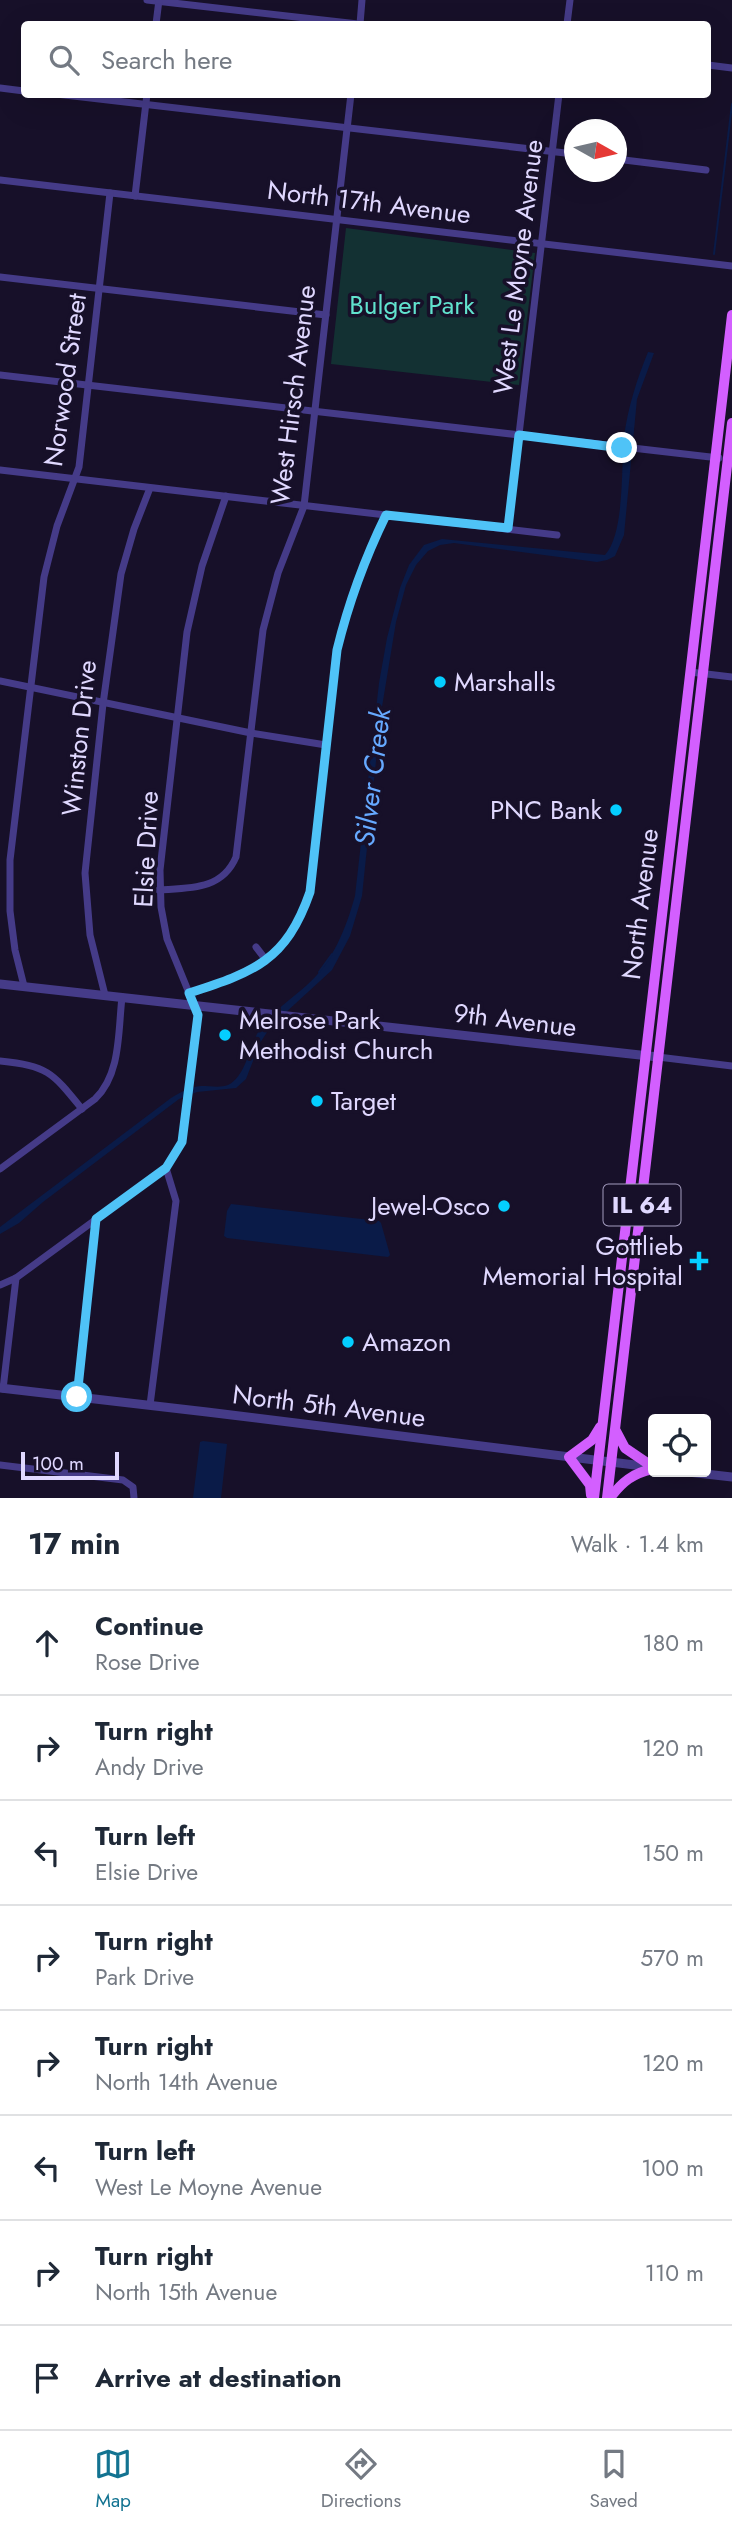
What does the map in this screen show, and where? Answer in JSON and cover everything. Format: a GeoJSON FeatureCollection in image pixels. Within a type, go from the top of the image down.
{"type":"FeatureCollection","features":[{"type":"Feature","properties":{"kind":"main road","name":"North Avenue"},"geometry":{"type":"LineString","coordinates":[[592,1498],[732,315]]}},
{"type":"Feature","properties":{"kind":"main road","name":"North Avenue"},"geometry":{"type":"LineString","coordinates":[[609,1498],[611,1462],[732,424]]}},
{"type":"Feature","properties":{"kind":"main road"},"geometry":{"type":"LineString","coordinates":[[592,1498],[590,1485],[569,1457],[592,1440],[603,1419]]}},
{"type":"Feature","properties":{"kind":"main road"},"geometry":{"type":"LineString","coordinates":[[615,1428],[625,1448],[648,1465]]}},
{"type":"Feature","properties":{"kind":"main road"},"geometry":{"type":"LineString","coordinates":[[609,1498],[633,1475],[648,1470]]}},
{"type":"Feature","properties":{"kind":"street"},"geometry":{"type":"LineString","coordinates":[[147,0],[333,21]]}},
{"type":"Feature","properties":{"kind":"street"},"geometry":{"type":"LineString","coordinates":[[359,21],[362,0]]}},
{"type":"Feature","properties":{"kind":"street"},"geometry":{"type":"LineString","coordinates":[[567,21],[570,0]]}},
{"type":"Feature","properties":{"kind":"street"},"geometry":{"type":"LineString","coordinates":[[156,21],[159,1]]}},
{"type":"Feature","properties":{"kind":"street"},"geometry":{"type":"LineString","coordinates":[[711,65],[732,68]]}},
{"type":"Feature","properties":{"kind":"street"},"geometry":{"type":"LineString","coordinates":[[0,88],[21,91]]}},
{"type":"Feature","properties":{"kind":"street"},"geometry":{"type":"LineString","coordinates":[[89,98],[564,153]]}},
{"type":"Feature","properties":{"kind":"street"},"geometry":{"type":"LineString","coordinates":[[135,196],[147,98]]}},
{"type":"Feature","properties":{"kind":"street","name":"West Hirsch Avenue"},"geometry":{"type":"LineString","coordinates":[[159,890],[211,884],[231,866],[237,849],[257,668],[267,611],[285,551],[304,506],[351,98]]}},
{"type":"Feature","properties":{"kind":"street","name":"West Le Moyne Avenue"},"geometry":{"type":"LineString","coordinates":[[508,528],[559,98]]}},
{"type":"Feature","properties":{"kind":"street"},"geometry":{"type":"LineString","coordinates":[[627,160],[706,170]]}},
{"type":"Feature","properties":{"kind":"street","name":"North 17th Avenue"},"geometry":{"type":"LineString","coordinates":[[0,180],[732,267]]}},
{"type":"Feature","properties":{"kind":"street","name":"Norwood Street"},"geometry":{"type":"LineString","coordinates":[[24,986],[15,950],[9,888],[29,687],[44,577],[57,526],[79,467],[110,193]]}},
{"type":"Feature","properties":{"kind":"street"},"geometry":{"type":"LineString","coordinates":[[0,277],[326,315]]}},
{"type":"Feature","properties":{"kind":"street"},"geometry":{"type":"LineString","coordinates":[[0,374],[730,459]]}},
{"type":"Feature","properties":{"kind":"street"},"geometry":{"type":"LineString","coordinates":[[0,470],[557,535]]}},
{"type":"Feature","properties":{"kind":"street","name":"Winston Drive"},"geometry":{"type":"LineString","coordinates":[[105,995],[90,935],[85,884],[103,704],[121,574],[150,488]]}},
{"type":"Feature","properties":{"kind":"street","name":"Elsie Drive"},"geometry":{"type":"LineString","coordinates":[[166,1168],[182,1142],[198,1015],[167,939],[159,890],[192,604],[206,550],[226,496]]}},
{"type":"Feature","properties":{"kind":"street"},"geometry":{"type":"LineString","coordinates":[[189,993],[235,978],[253,970],[266,960],[293,932],[310,892],[337,650],[346,611],[364,560],[386,515]]}},
{"type":"Feature","properties":{"kind":"street"},"geometry":{"type":"LineString","coordinates":[[690,672],[732,677]]}},
{"type":"Feature","properties":{"kind":"street"},"geometry":{"type":"LineString","coordinates":[[0,681],[177,719],[326,745]]}},
{"type":"Feature","properties":{"kind":"street"},"geometry":{"type":"LineString","coordinates":[[256,947],[266,960]]}},
{"type":"Feature","properties":{"kind":"street","name":"9th Avenue"},"geometry":{"type":"LineString","coordinates":[[0,984],[732,1066]]}},
{"type":"Feature","properties":{"kind":"street"},"geometry":{"type":"LineString","coordinates":[[0,1156],[3,1166],[82,1109],[106,1088],[113,1072],[122,997]]}},
{"type":"Feature","properties":{"kind":"street"},"geometry":{"type":"LineString","coordinates":[[0,1061],[32,1065],[51,1072],[82,1109]]}},
{"type":"Feature","properties":{"kind":"street"},"geometry":{"type":"LineString","coordinates":[[0,1285],[16,1278],[166,1168],[176,1201],[150,1405]]}},
{"type":"Feature","properties":{"kind":"street"},"geometry":{"type":"LineString","coordinates":[[77,1397],[96,1219]]}},
{"type":"Feature","properties":{"kind":"street"},"geometry":{"type":"LineString","coordinates":[[1,1389],[16,1278]]}},
{"type":"Feature","properties":{"kind":"street","name":"North 5th Avenue"},"geometry":{"type":"LineString","coordinates":[[1,1389],[648,1467]]}},
{"type":"Feature","properties":{"kind":"street"},"geometry":{"type":"LineString","coordinates":[[0,1465],[123,1480],[133,1487],[134,1498]]}},
{"type":"Feature","properties":{"kind":"street"},"geometry":{"type":"LineString","coordinates":[[711,1475],[732,1477]]}},
{"type":"Feature","properties":{"kind":"green space","name":"Bulger Park"},"geometry":{"type":"Polygon","coordinates":[[[346,228],[535,253],[519,385],[331,364],[346,228]]]}},
{"type":"Feature","properties":{"kind":"water"},"geometry":{"type":"Polygon","coordinates":[[[648,352],[654,353],[637,399],[624,535],[615,556],[597,562],[454,543],[440,545],[428,551],[416,565],[406,585],[396,622],[381,713],[362,896],[350,936],[332,970],[271,1026],[260,1043],[246,1079],[236,1088],[197,1092],[179,1099],[19,1223],[0,1234],[0,1227],[171,1098],[193,1087],[222,1086],[234,1081],[243,1069],[262,1027],[324,966],[343,932],[355,896],[379,683],[387,638],[409,565],[424,545],[442,539],[605,555],[616,532],[619,516],[628,415],[648,352]]]}},
{"type":"Feature","properties":{"kind":"water"},"geometry":{"type":"Polygon","coordinates":[[[231,1204],[379,1221],[390,1255],[388,1257],[227,1238],[224,1236],[227,1211],[231,1204]]]}},
{"type":"Feature","properties":{"kind":"water"},"geometry":{"type":"Polygon","coordinates":[[[200,1442],[227,1444],[221,1498],[193,1498],[200,1442]]]}},
{"type":"Feature","properties":{"kind":"waterway"},"geometry":{"type":"LineString","coordinates":[[714,254],[732,104]]}},
{"type":"Feature","properties":{"kind":"waterway","name":"Silver Creek"},"geometry":{"type":"LineString","coordinates":[[319,972],[332,954]]}},
{"type":"Feature","properties":{"kind":"place","name":"Marshalls"},"geometry":{"type":"Point","coordinates":[440,682]}},
{"type":"Feature","properties":{"kind":"place","name":"PNC Bank"},"geometry":{"type":"Point","coordinates":[616,810]}},
{"type":"Feature","properties":{"kind":"place","name":"Melrose Park Methodist Church"},"geometry":{"type":"Point","coordinates":[225,1035]}},
{"type":"Feature","properties":{"kind":"place","name":"Target"},"geometry":{"type":"Point","coordinates":[317,1101]}},
{"type":"Feature","properties":{"kind":"place","name":"Jewel-Osco"},"geometry":{"type":"Point","coordinates":[504,1206]}},
{"type":"Feature","properties":{"kind":"place","name":"Gottlieb Memorial Hospital"},"geometry":{"type":"Point","coordinates":[699,1261]}},
{"type":"Feature","properties":{"kind":"place","name":"Amazon"},"geometry":{"type":"Point","coordinates":[348,1342]}},
{"type":"Feature","properties":{"kind":"route"},"geometry":{"type":"LineString","coordinates":[[77,1397],[96,1219],[166,1168],[182,1142],[198,1015],[189,993],[253,970],[281,947],[302,915],[310,892],[337,650],[346,611],[364,560],[386,515],[508,528],[519,435],[622,448]]}}]}
